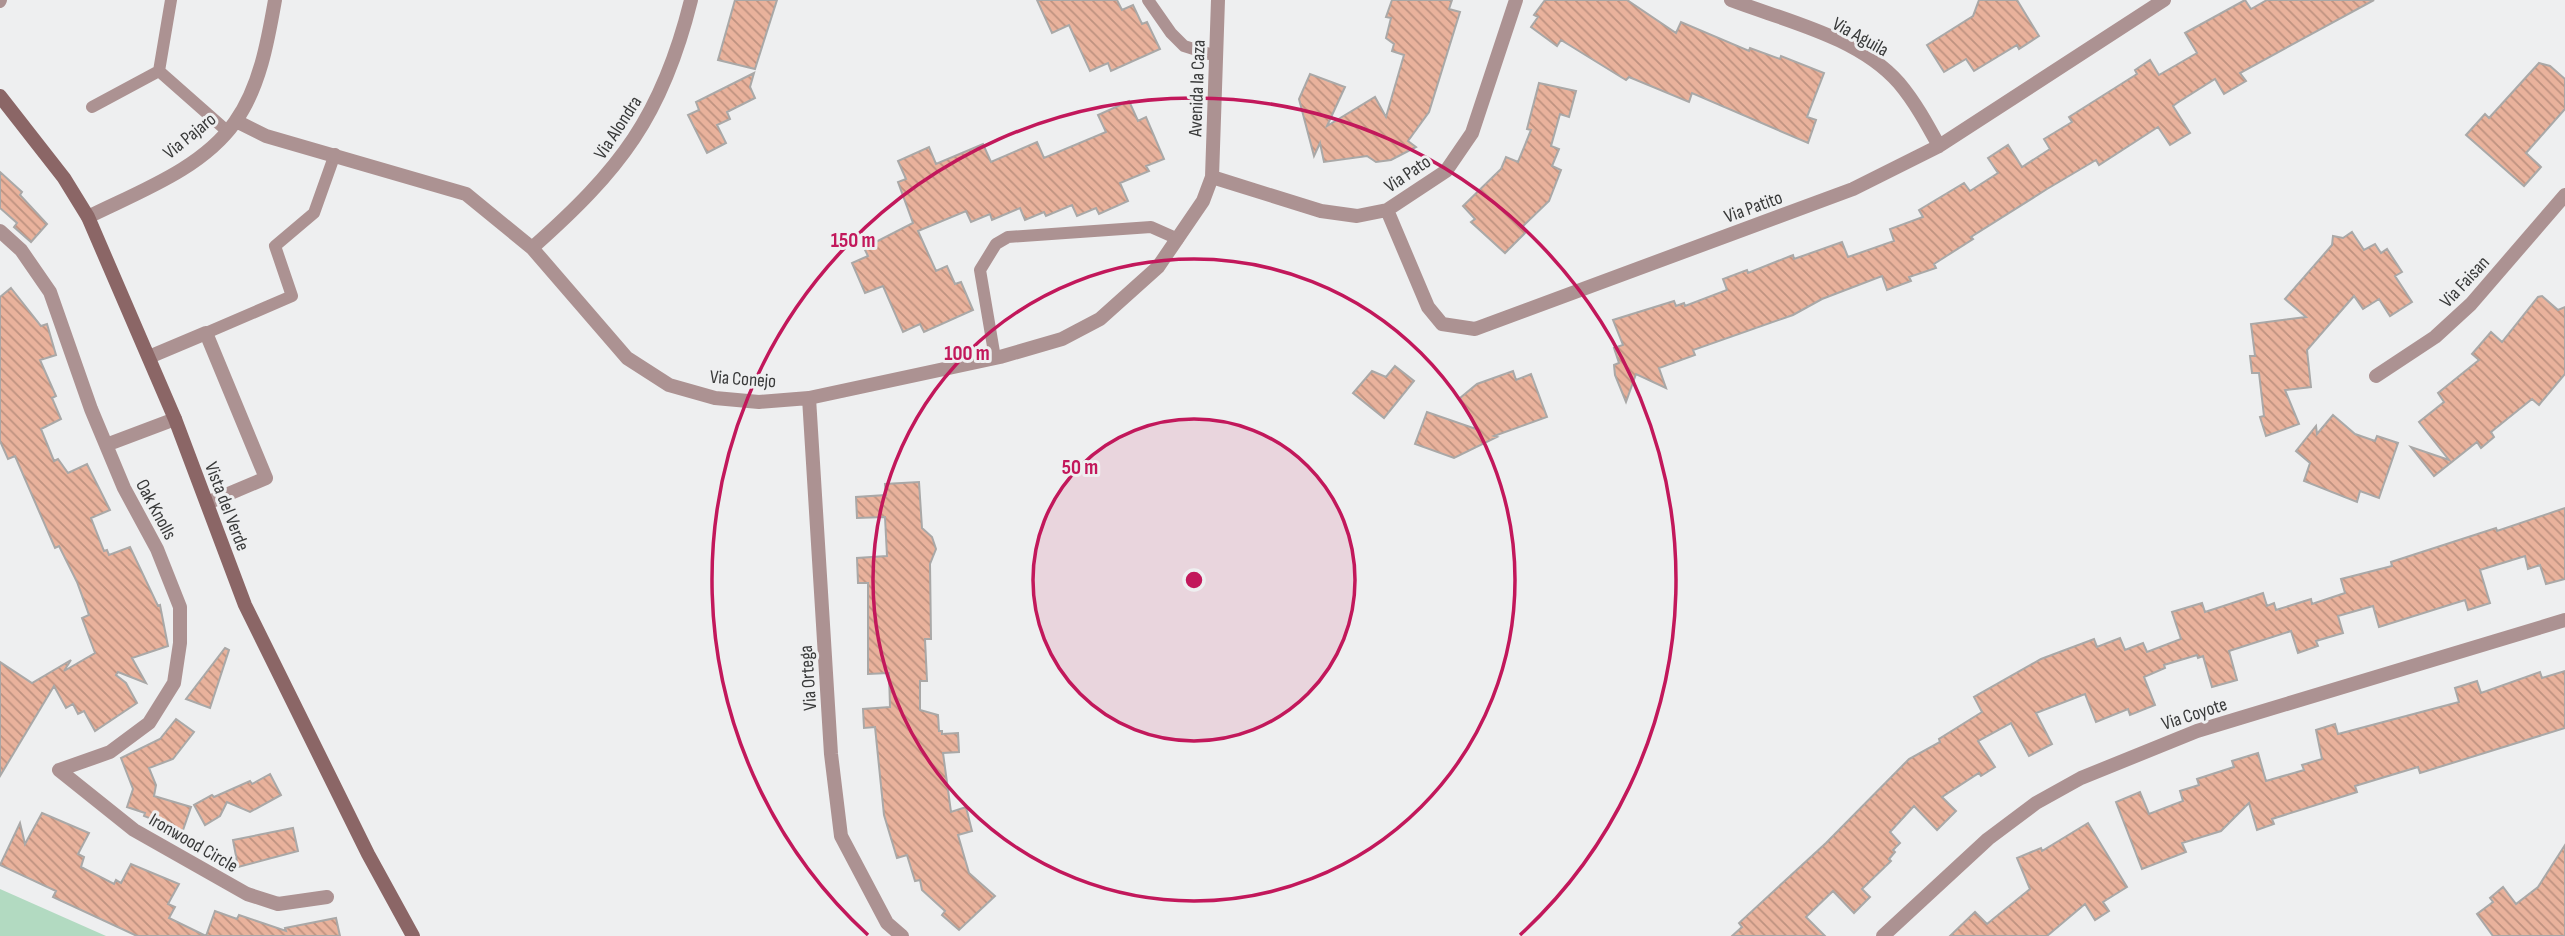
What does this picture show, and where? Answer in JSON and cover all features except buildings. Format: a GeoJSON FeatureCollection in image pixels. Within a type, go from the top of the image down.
{"type":"FeatureCollection","features":[{"type":"Feature","properties":{"kind":"street","name":"Via Pajaro"},"geometry":{"type":"LineString","coordinates":[[88,217],[179,171],[232,126],[267,49],[275,0]]}},
{"type":"Feature","properties":{"kind":"street","name":"Via Alondra"},"geometry":{"type":"LineString","coordinates":[[532,248],[598,187],[634,139],[656,104],[678,52],[691,0]]}},
{"type":"Feature","properties":{"kind":"street","name":"Avenida la Caza"},"geometry":{"type":"LineString","coordinates":[[1212,177],[1219,0]]}},
{"type":"Feature","properties":{"kind":"street","name":"Via Pato"},"geometry":{"type":"LineString","coordinates":[[1212,177],[1321,211],[1357,216],[1387,210],[1446,171],[1472,133],[1516,0]]}},
{"type":"Feature","properties":{"kind":"street","name":"Via Aguila"},"geometry":{"type":"LineString","coordinates":[[1731,0],[1841,43],[1874,61],[1897,81],[1919,109],[1940,146]]}},
{"type":"Feature","properties":{"kind":"street","name":"Via Patito"},"geometry":{"type":"LineString","coordinates":[[1387,210],[1428,307],[1442,324],[1475,329],[1853,189],[1940,146],[2164,0]]}},
{"type":"Feature","properties":{"kind":"street","name":"Vista del Verde"},"geometry":{"type":"LineString","coordinates":[[0,96],[64,178],[88,217],[175,419],[245,605],[368,854],[413,936]]}},
{"type":"Feature","properties":{"kind":"street","name":"Via Conejo"},"geometry":{"type":"LineString","coordinates":[[232,126],[466,194],[532,248],[627,358],[669,385],[715,398],[759,402],[809,398],[995,358],[1062,339],[1100,319],[1158,267],[1203,201],[1212,177]]}},
{"type":"Feature","properties":{"kind":"street","name":"Via Faisan"},"geometry":{"type":"LineString","coordinates":[[2376,376],[2435,337],[2472,304],[2565,195]]}},
{"type":"Feature","properties":{"kind":"street","name":"Oak Knolls"},"geometry":{"type":"LineString","coordinates":[[0,231],[21,250],[50,292],[106,445],[124,488],[157,549],[180,607],[180,643],[174,683],[149,723],[110,752],[59,770]]}},
{"type":"Feature","properties":{"kind":"street"},"geometry":{"type":"LineString","coordinates":[[149,358],[206,333],[266,478],[207,503]]}},
{"type":"Feature","properties":{"kind":"street","name":"Via Ortega"},"geometry":{"type":"LineString","coordinates":[[809,398],[831,754],[841,836],[887,923],[902,936]]}},
{"type":"Feature","properties":{"kind":"street"},"geometry":{"type":"LineString","coordinates":[[106,445],[175,419]]}},
{"type":"Feature","properties":{"kind":"street","name":"Via Coyote"},"geometry":{"type":"LineString","coordinates":[[1883,936],[1988,839],[2036,803],[2081,778],[2197,731],[2565,620]]}},
{"type":"Feature","properties":{"kind":"street","name":"Ironwood Circle"},"geometry":{"type":"LineString","coordinates":[[59,770],[134,830],[247,894],[278,904],[327,897]]}},
{"type":"Feature","properties":{"kind":"lane"},"geometry":{"type":"LineString","coordinates":[[159,71],[172,0]]}},
{"type":"Feature","properties":{"kind":"lane"},"geometry":{"type":"LineString","coordinates":[[1148,0],[1171,33],[1184,46],[1216,56]]}},
{"type":"Feature","properties":{"kind":"lane"},"geometry":{"type":"LineString","coordinates":[[92,107],[159,71]]}},
{"type":"Feature","properties":{"kind":"lane"},"geometry":{"type":"LineString","coordinates":[[159,71],[232,126]]}},
{"type":"Feature","properties":{"kind":"lane"},"geometry":{"type":"LineString","coordinates":[[206,333],[292,296],[275,246],[314,213],[335,154]]}},
{"type":"Feature","properties":{"kind":"lane"},"geometry":{"type":"LineString","coordinates":[[995,358],[980,270],[996,244],[1008,237],[1151,227],[1178,239]]}},
{"type":"Feature","properties":{"kind":"green space"},"geometry":{"type":"Polygon","coordinates":[[[0,889],[106,936],[0,936],[0,889]]]}}]}
